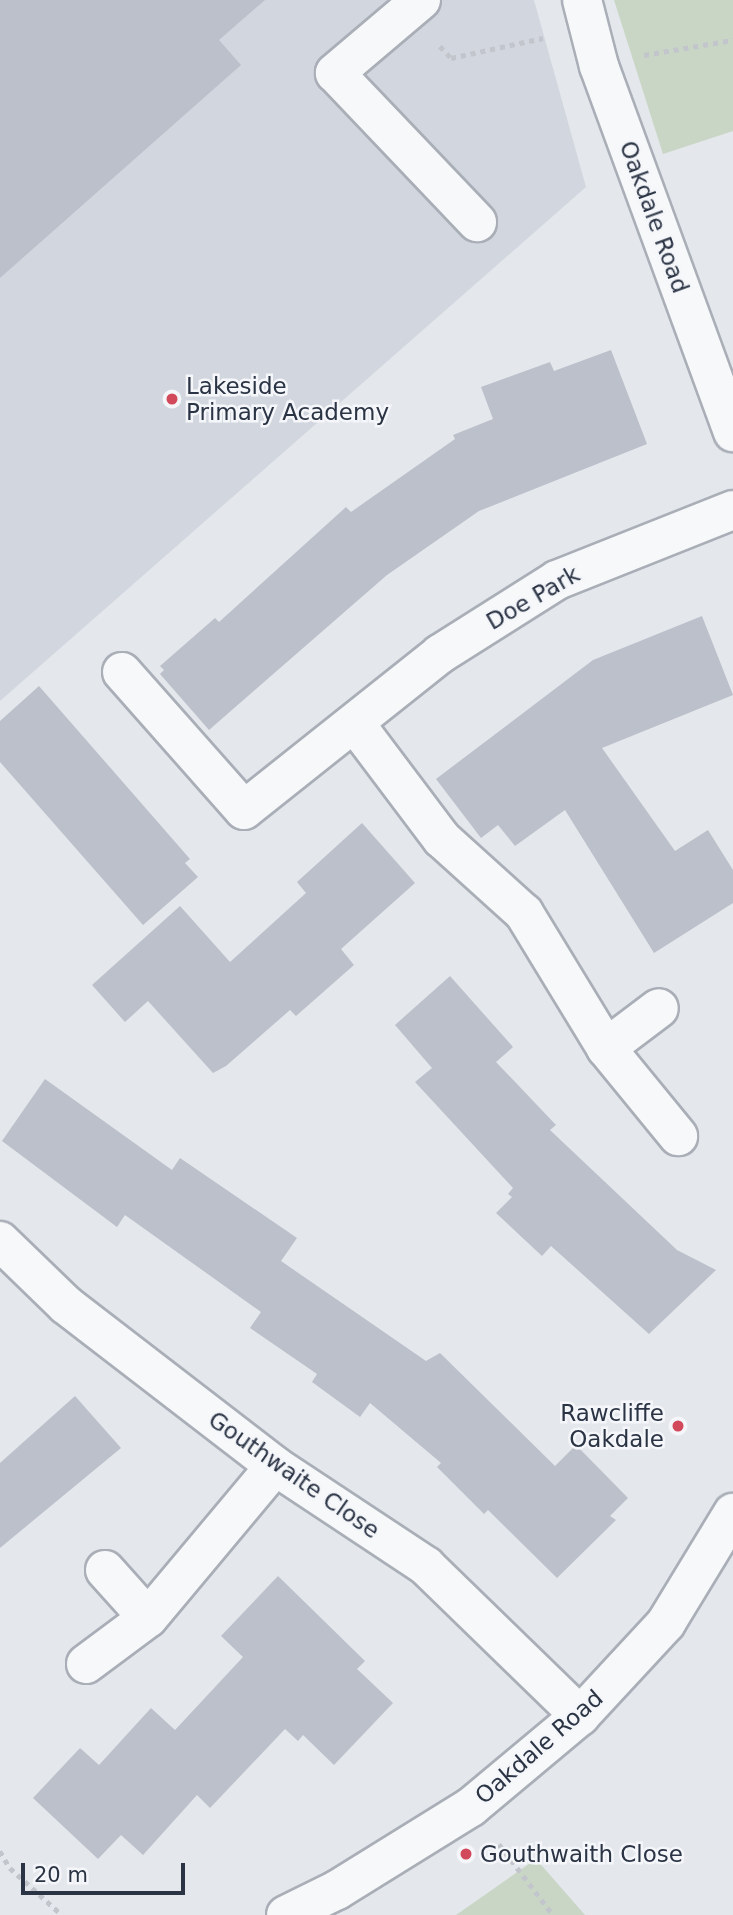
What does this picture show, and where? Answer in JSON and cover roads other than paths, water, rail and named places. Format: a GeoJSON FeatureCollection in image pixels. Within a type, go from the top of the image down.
{"type":"FeatureCollection","features":[{"type":"Feature","properties":{"kind":"street","name":"Oakdale Road"},"geometry":{"type":"LineString","coordinates":[[582,0],[599,66],[733,432]]}},
{"type":"Feature","properties":{"kind":"street"},"geometry":{"type":"LineString","coordinates":[[414,6],[335,73],[477,222]]}},
{"type":"Feature","properties":{"kind":"street","name":"Doe Park"},"geometry":{"type":"LineString","coordinates":[[122,672],[244,810],[356,725],[440,654],[557,580],[733,510]]}},
{"type":"Feature","properties":{"kind":"street"},"geometry":{"type":"LineString","coordinates":[[356,725],[442,839],[524,913],[606,1048],[678,1136]]}},
{"type":"Feature","properties":{"kind":"street"},"geometry":{"type":"LineString","coordinates":[[606,1048],[659,1008]]}},
{"type":"Feature","properties":{"kind":"street","name":"Gouthwaite Close"},"geometry":{"type":"LineString","coordinates":[[0,1241],[66,1305],[275,1466],[426,1566],[580,1716]]}},
{"type":"Feature","properties":{"kind":"street"},"geometry":{"type":"LineString","coordinates":[[86,1664],[148,1618],[275,1466]]}},
{"type":"Feature","properties":{"kind":"street","name":"Oakdale Road"},"geometry":{"type":"LineString","coordinates":[[286,1915],[337,1890],[471,1807],[580,1716],[666,1623],[733,1513]]}},
{"type":"Feature","properties":{"kind":"street"},"geometry":{"type":"LineString","coordinates":[[105,1570],[148,1618]]}},
{"type":"Feature","properties":{"kind":"place","name":"Lakeside Primary Academy"},"geometry":{"type":"Point","coordinates":[172,399]}},
{"type":"Feature","properties":{"kind":"place","name":"Rawcliffe Oakdale"},"geometry":{"type":"Point","coordinates":[678,1426]}},
{"type":"Feature","properties":{"kind":"place","name":"Gouthwaith Close"},"geometry":{"type":"Point","coordinates":[466,1854]}}]}
